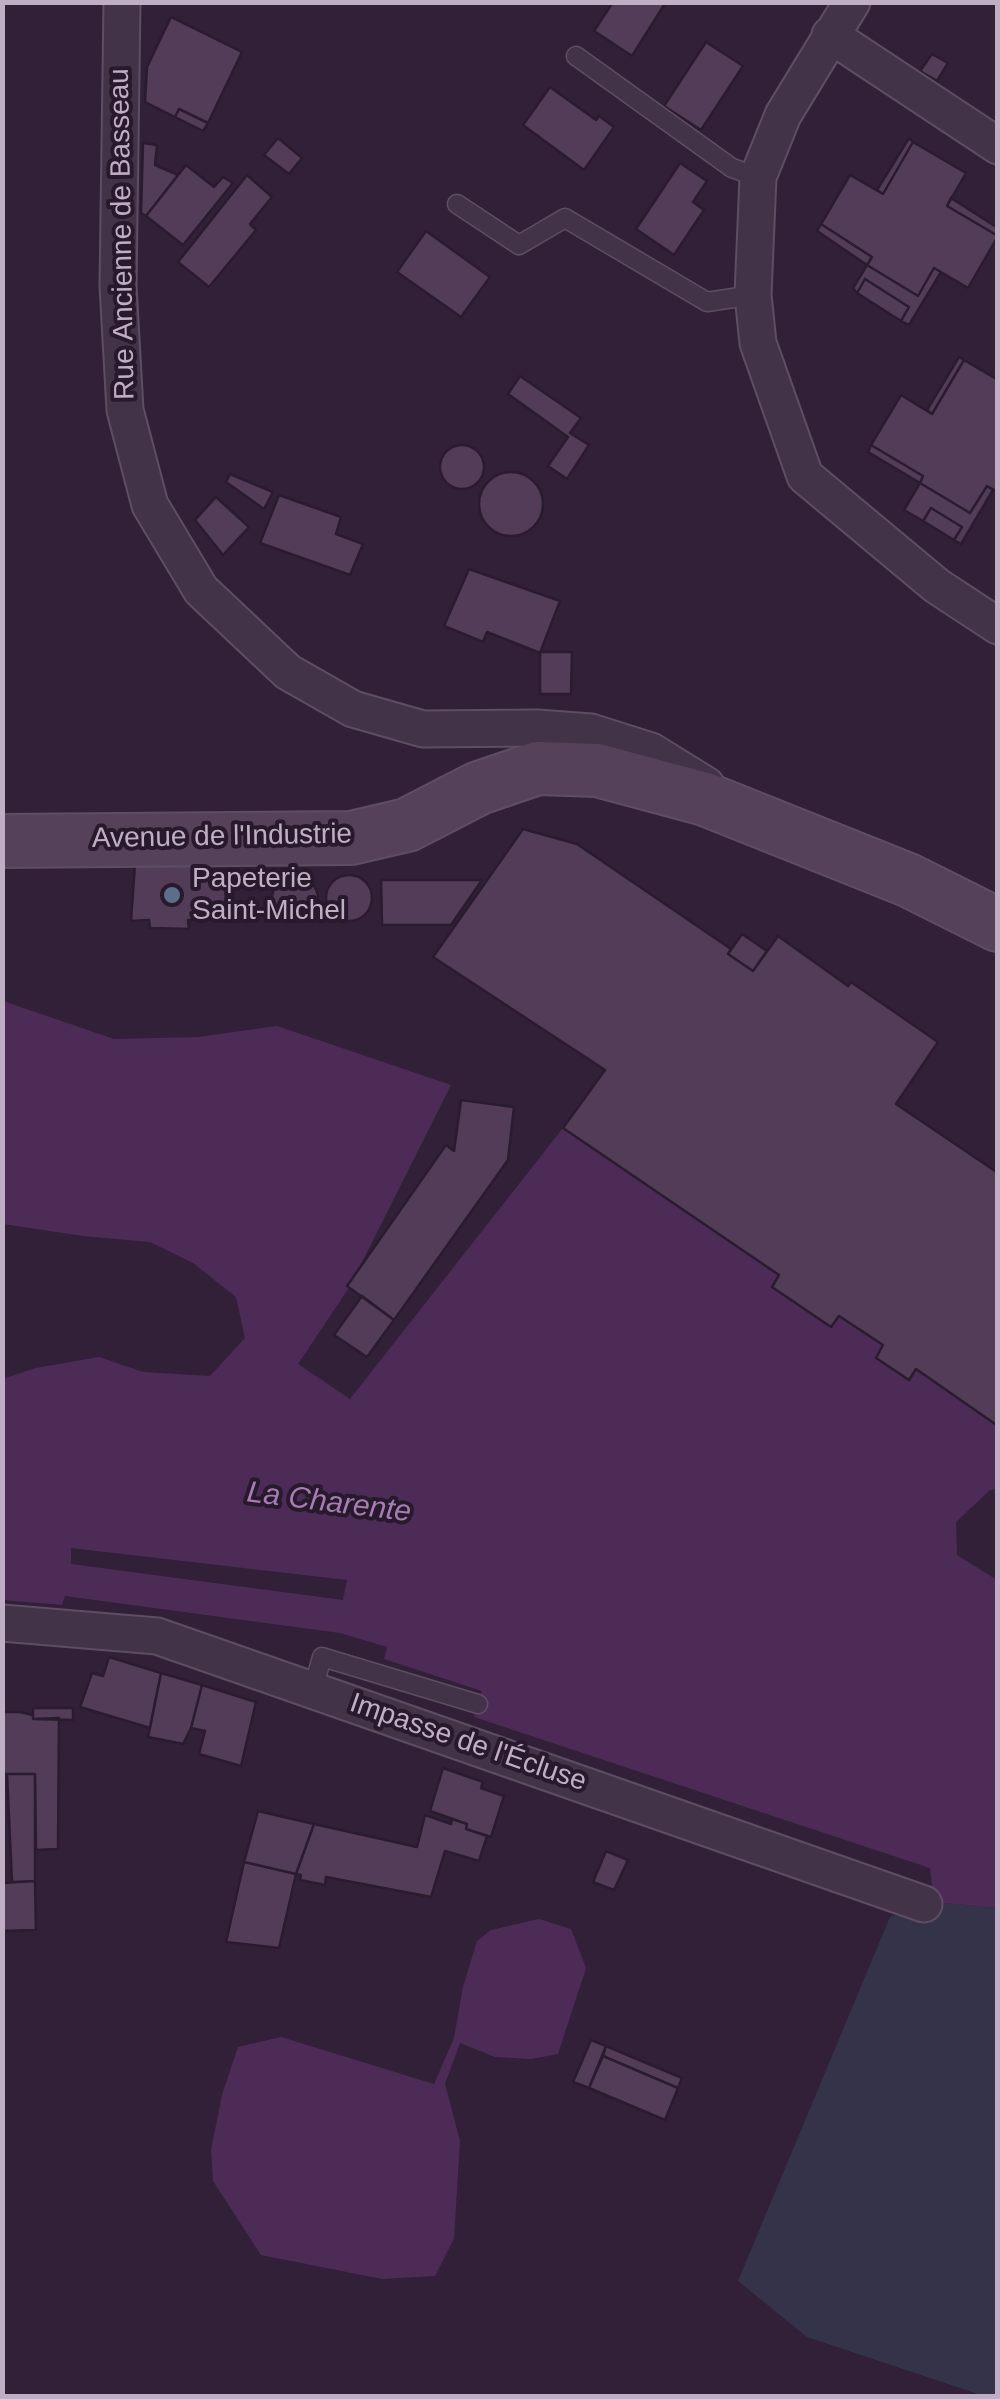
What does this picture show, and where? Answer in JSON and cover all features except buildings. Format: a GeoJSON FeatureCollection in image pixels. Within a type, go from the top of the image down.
{"type":"FeatureCollection","features":[{"type":"Feature","properties":{"kind":"street","name":"Rue Ancienne de Basseau"},"geometry":{"type":"LineString","coordinates":[[122,2],[118,286],[124,410],[150,505],[201,590],[288,672],[353,709],[423,729],[537,728],[590,732],[651,752],[706,784],[705,798]]}},
{"type":"Feature","properties":{"kind":"street"},"geometry":{"type":"LineString","coordinates":[[852,2],[783,115],[758,177],[753,294],[758,343],[806,476],[937,586],[998,626]]}},
{"type":"Feature","properties":{"kind":"street"},"geometry":{"type":"LineString","coordinates":[[830,34],[998,146]]}},
{"type":"Feature","properties":{"kind":"street","name":"Avenue de l'Industrie"},"geometry":{"type":"LineString","coordinates":[[2,841],[351,838],[407,825],[479,788],[538,768],[597,770],[705,798],[908,880],[998,925]]}},
{"type":"Feature","properties":{"kind":"street","name":"Impasse de l'Écluse"},"geometry":{"type":"LineString","coordinates":[[2,1623],[156,1636],[924,1904]]}},
{"type":"Feature","properties":{"kind":"lane"},"geometry":{"type":"LineString","coordinates":[[576,56],[732,168],[758,177]]}},
{"type":"Feature","properties":{"kind":"lane"},"geometry":{"type":"LineString","coordinates":[[457,204],[519,245],[565,218],[707,302],[753,294]]}},
{"type":"Feature","properties":{"kind":"lane"},"geometry":{"type":"LineString","coordinates":[[313,1689],[322,1657],[478,1704]]}},
{"type":"Feature","properties":{"kind":"shaded area"},"geometry":{"type":"Polygon","coordinates":[[[934,1902],[997,1908],[997,2396],[984,2396],[807,2337],[738,2281],[890,1917],[934,1902]]]}},
{"type":"Feature","properties":{"kind":"water","name":"La Charente"},"geometry":{"type":"Polygon","coordinates":[[[3,1001],[114,1039],[198,1037],[277,1026],[451,1085],[350,1286],[298,1364],[350,1399],[563,1128],[779,1275],[773,1287],[830,1327],[839,1316],[883,1345],[876,1358],[908,1380],[916,1369],[997,1426],[997,1489],[990,1490],[956,1522],[957,1555],[997,1580],[997,1908],[934,1902],[930,1868],[474,1717],[482,1691],[384,1659],[387,1647],[340,1633],[65,1596],[62,1605],[3,1600],[2,1379],[36,1368],[99,1357],[143,1372],[210,1376],[245,1338],[236,1297],[193,1263],[150,1242],[3,1224],[3,1001]],[[71,1548],[71,1564],[343,1600],[347,1580],[71,1548]]]}},
{"type":"Feature","properties":{"kind":"water"},"geometry":{"type":"Polygon","coordinates":[[[539,1919],[571,1929],[586,1968],[558,2054],[531,2059],[495,2057],[460,2043],[445,2084],[460,2141],[454,2238],[435,2276],[382,2279],[261,2255],[213,2181],[211,2150],[222,2095],[238,2047],[281,2037],[434,2084],[454,2038],[463,1987],[477,1941],[491,1930],[539,1919]]]}},
{"type":"Feature","properties":{"kind":"place","name":"Papeterie Saint-Michel"},"geometry":{"type":"Point","coordinates":[172,895]}}]}
